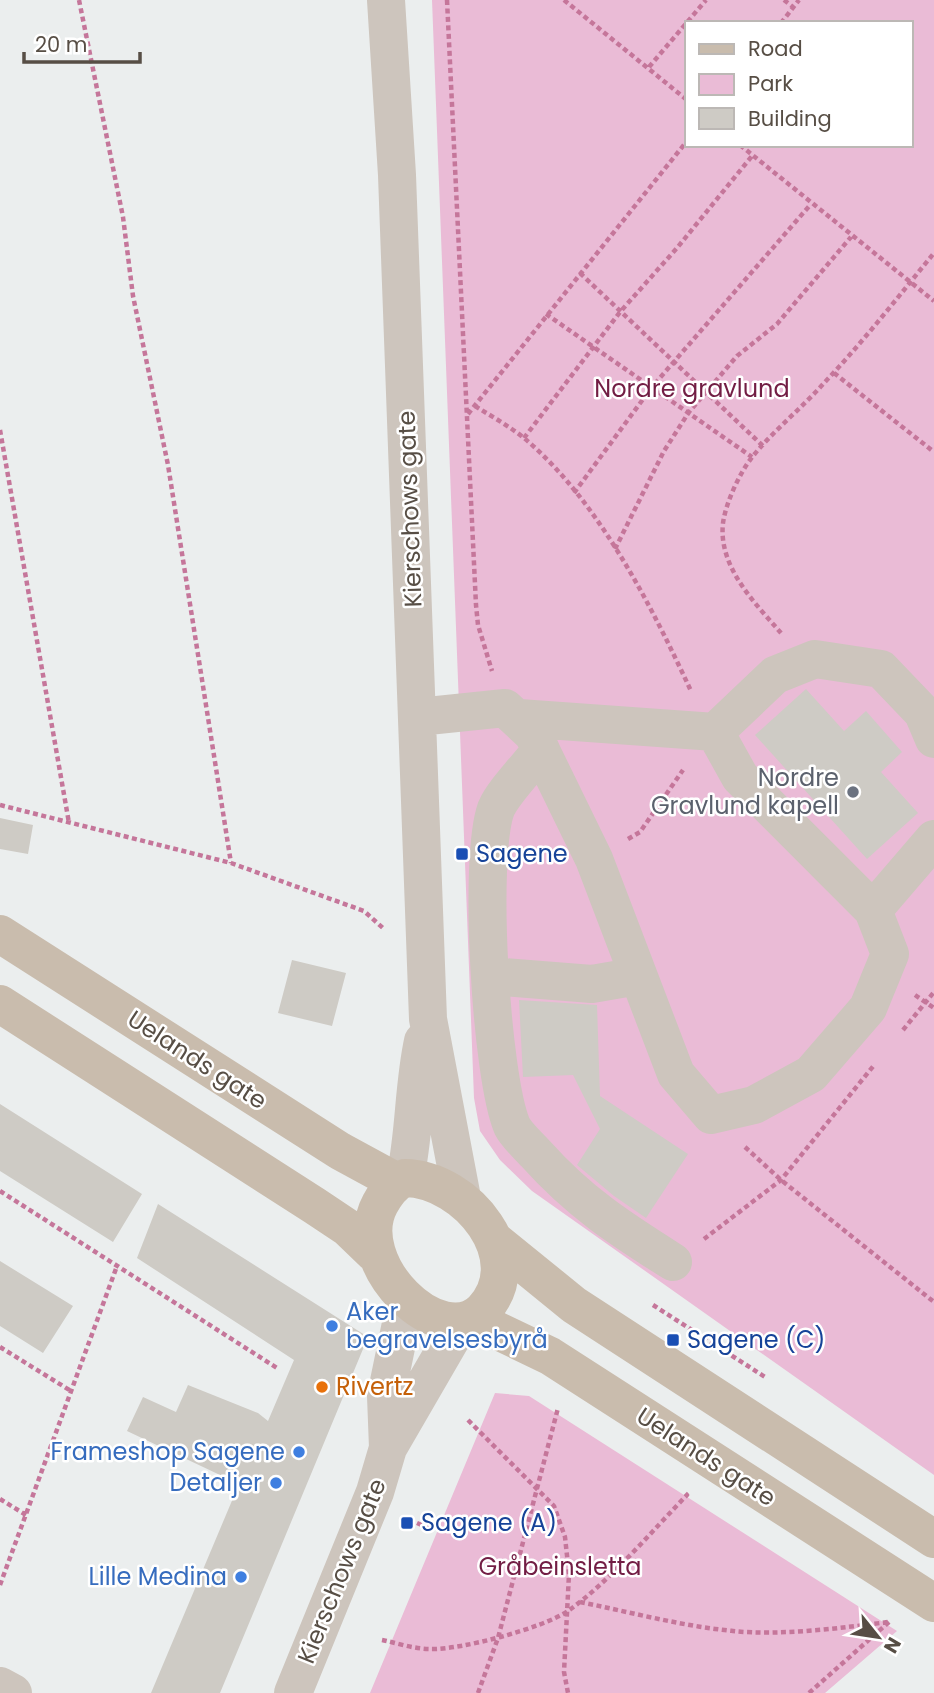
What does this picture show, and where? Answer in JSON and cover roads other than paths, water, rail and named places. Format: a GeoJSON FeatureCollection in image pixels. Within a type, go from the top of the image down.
{"type":"FeatureCollection","features":[{"type":"Feature","properties":{"kind":"main road","name":"Uelands gate"},"geometry":{"type":"LineString","coordinates":[[0,934],[340,1152],[401,1180],[436,1184],[462,1198],[486,1224],[494,1240],[498,1264],[496,1287],[486,1306],[467,1320]]}},
{"type":"Feature","properties":{"kind":"main road","name":"Uelands gate"},"geometry":{"type":"LineString","coordinates":[[0,1004],[348,1228],[374,1252],[406,1299],[443,1320],[467,1320],[550,1356],[934,1603]]}},
{"type":"Feature","properties":{"kind":"main road"},"geometry":{"type":"LineString","coordinates":[[374,1252],[371,1234],[373,1217],[401,1180]]}},
{"type":"Feature","properties":{"kind":"main road","name":"Uelands gate"},"geometry":{"type":"LineString","coordinates":[[494,1240],[573,1305],[934,1539]]}},
{"type":"Feature","properties":{"kind":"street","name":"Kierschows gate"},"geometry":{"type":"LineString","coordinates":[[386,0],[396,151],[428,1019],[462,1198]]}},
{"type":"Feature","properties":{"kind":"street"},"geometry":{"type":"LineString","coordinates":[[418,717],[512,713],[708,731],[775,675],[814,659],[881,669],[923,713],[934,739]]}},
{"type":"Feature","properties":{"kind":"street"},"geometry":{"type":"LineString","coordinates":[[512,713],[533,734],[594,859],[676,1074],[711,1115],[754,1105],[811,1074],[868,1008],[890,954],[873,910],[740,777],[708,731]]}},
{"type":"Feature","properties":{"kind":"street"},"geometry":{"type":"LineString","coordinates":[[541,750],[496,807],[487,846],[491,976],[500,1082],[513,1128],[562,1183],[602,1218],[673,1262]]}},
{"type":"Feature","properties":{"kind":"street"},"geometry":{"type":"LineString","coordinates":[[873,910],[934,839]]}},
{"type":"Feature","properties":{"kind":"street"},"geometry":{"type":"LineString","coordinates":[[491,976],[592,984],[638,976]]}},
{"type":"Feature","properties":{"kind":"street","name":"Kierschows gate"},"geometry":{"type":"LineString","coordinates":[[401,1180],[412,1145],[417,1066],[428,1019]]}},
{"type":"Feature","properties":{"kind":"street","name":"Kierschows gate"},"geometry":{"type":"LineString","coordinates":[[388,1448],[386,1396],[406,1299]]}},
{"type":"Feature","properties":{"kind":"street","name":"Kierschows gate"},"geometry":{"type":"LineString","coordinates":[[293,1693],[375,1492],[388,1448],[467,1320]]}},
{"type":"Feature","properties":{"kind":"street"},"geometry":{"type":"LineString","coordinates":[[0,1686],[13,1693]]}},
{"type":"Feature","properties":{"kind":"place","name":"Nordre Gravlund kapell"},"geometry":{"type":"Point","coordinates":[853,792]}},
{"type":"Feature","properties":{"kind":"place","name":"Sagene"},"geometry":{"type":"Point","coordinates":[462,854]}},
{"type":"Feature","properties":{"kind":"place","name":"Aker begravelsesbyrå"},"geometry":{"type":"Point","coordinates":[332,1326]}},
{"type":"Feature","properties":{"kind":"place","name":"Sagene (C)"},"geometry":{"type":"Point","coordinates":[673,1340]}},
{"type":"Feature","properties":{"kind":"place","name":"Rivertz"},"geometry":{"type":"Point","coordinates":[322,1387]}},
{"type":"Feature","properties":{"kind":"place","name":"Frameshop Sagene"},"geometry":{"type":"Point","coordinates":[299,1452]}},
{"type":"Feature","properties":{"kind":"place","name":"Detaljer"},"geometry":{"type":"Point","coordinates":[276,1483]}},
{"type":"Feature","properties":{"kind":"place","name":"Sagene (A)"},"geometry":{"type":"Point","coordinates":[407,1523]}},
{"type":"Feature","properties":{"kind":"place","name":"Lille Medina"},"geometry":{"type":"Point","coordinates":[241,1577]}},
{"type":"Feature","properties":{"kind":"park label","name":"Nordre gravlund"},"geometry":{"type":"Point","coordinates":[692,389]}},
{"type":"Feature","properties":{"kind":"park label","name":"Gråbeinsletta"},"geometry":{"type":"Point","coordinates":[560,1567]}}]}
